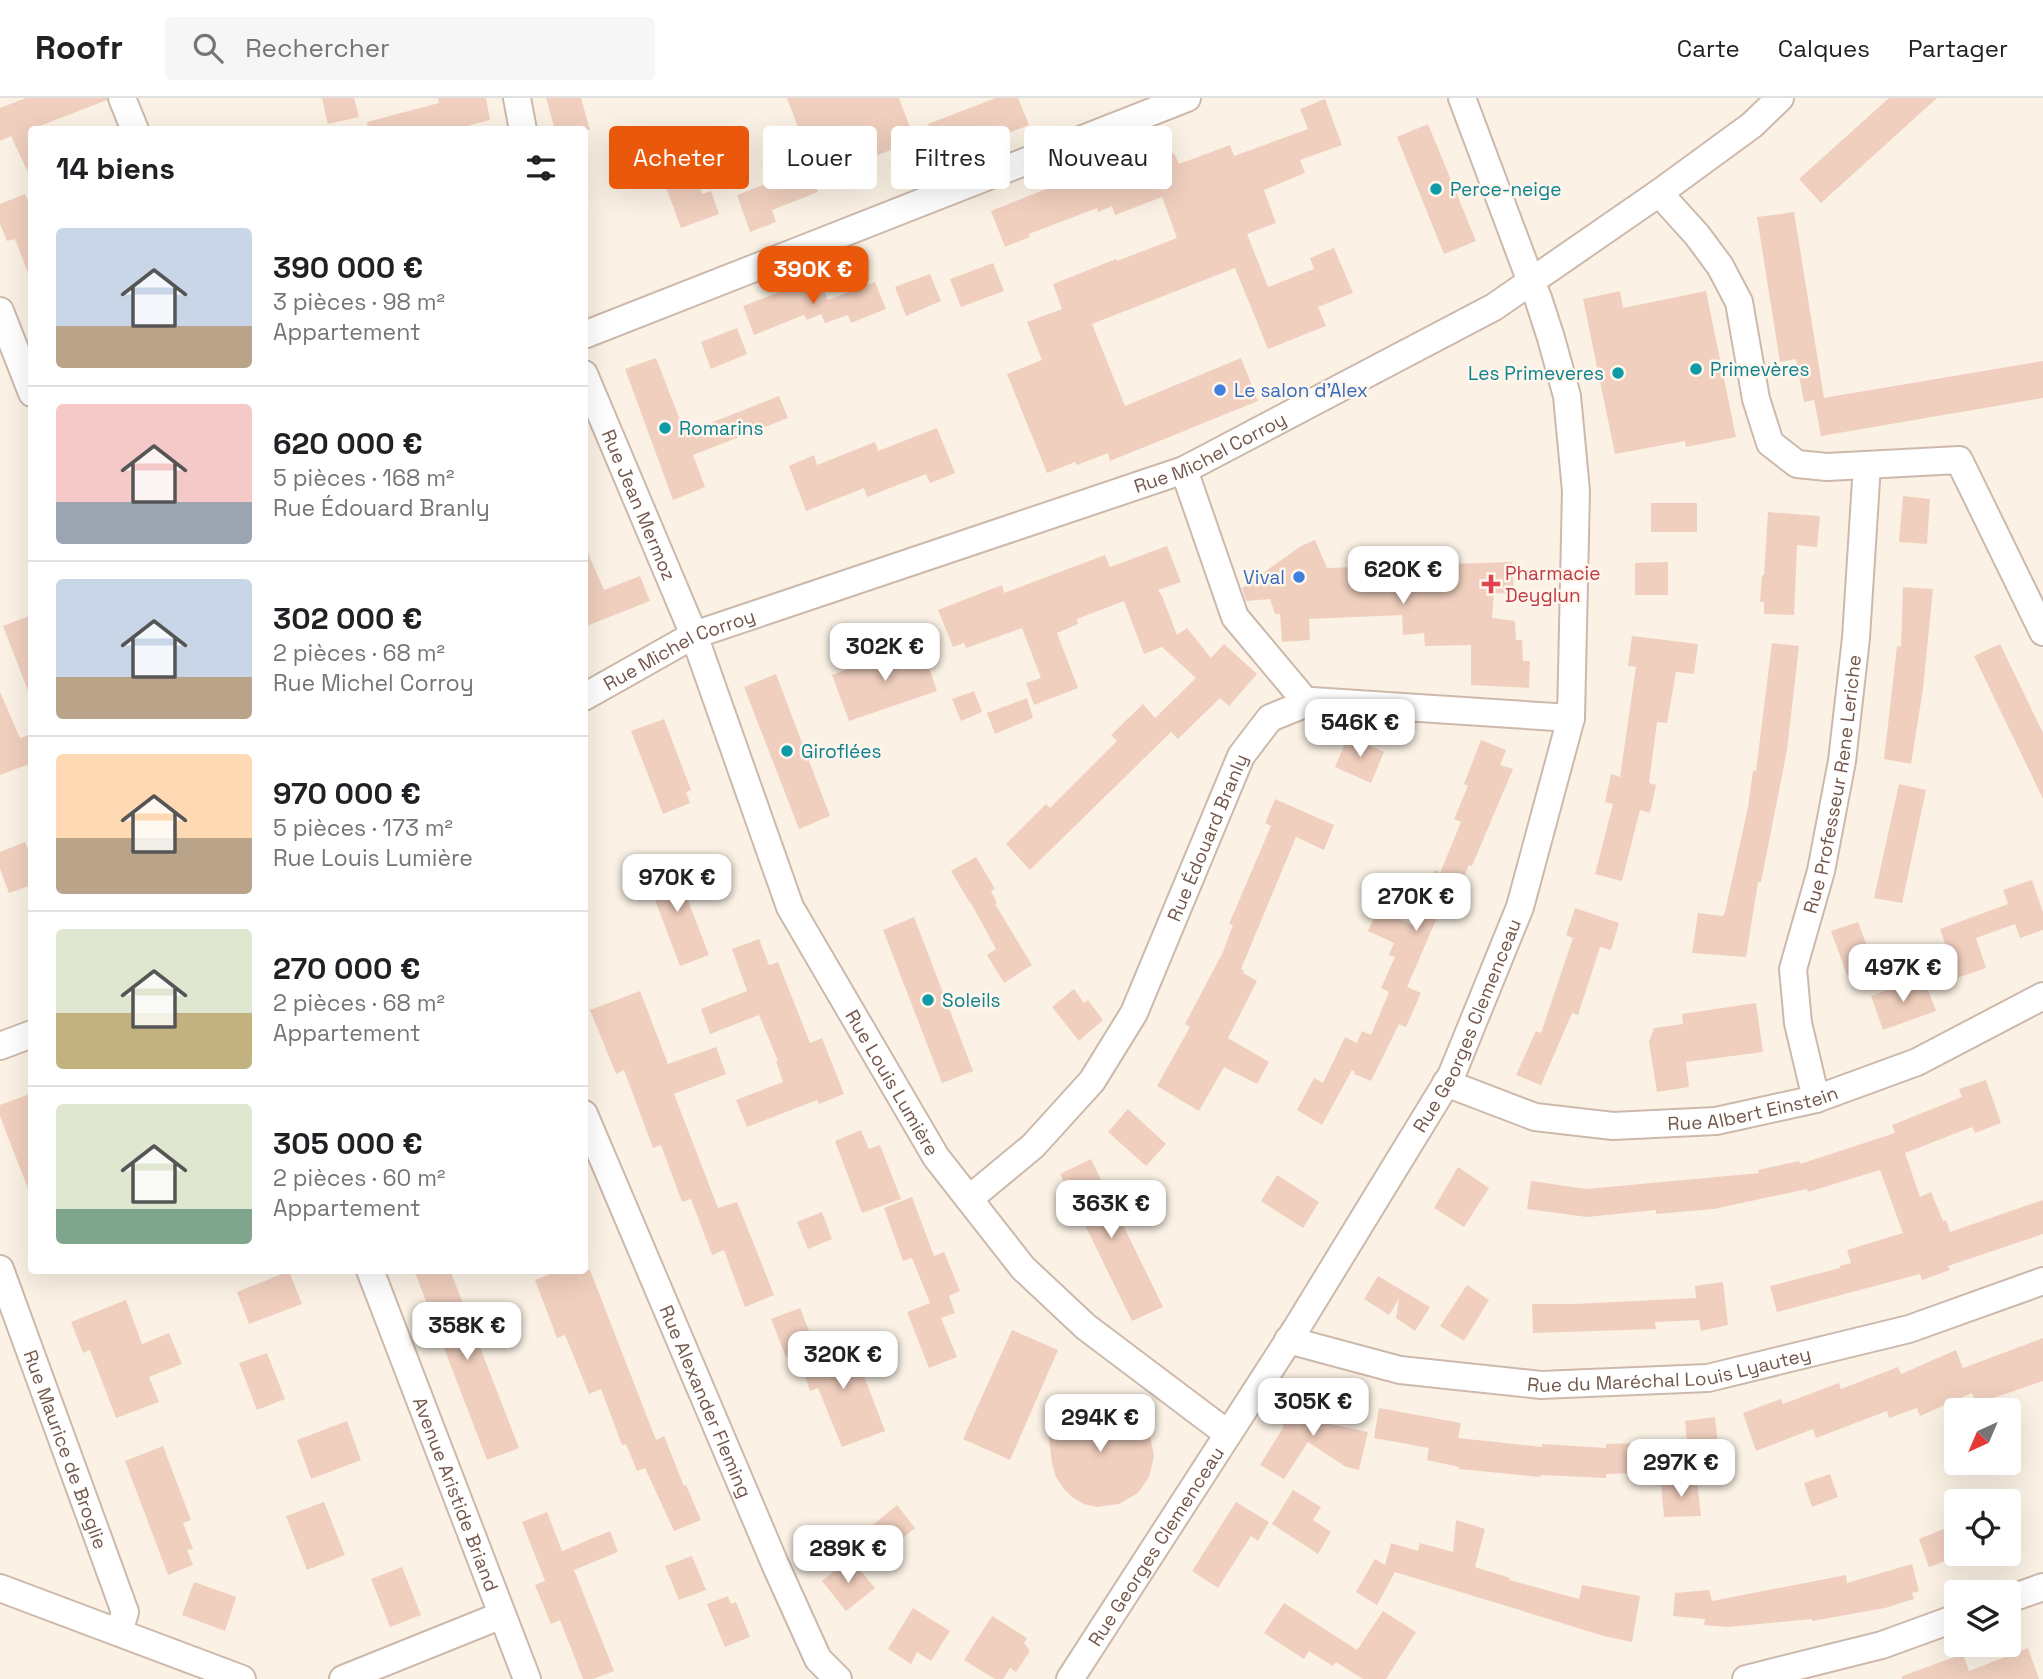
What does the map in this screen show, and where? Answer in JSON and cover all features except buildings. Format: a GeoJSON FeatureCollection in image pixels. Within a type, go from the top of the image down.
{"type":"FeatureCollection","features":[{"type":"Feature","properties":{"kind":"street"},"geometry":{"type":"LineString","coordinates":[[122,98],[133,126]]}},
{"type":"Feature","properties":{"kind":"street"},"geometry":{"type":"LineString","coordinates":[[517,98],[522,126]]}},
{"type":"Feature","properties":{"kind":"street"},"geometry":{"type":"LineString","coordinates":[[588,333],[1187,98]]}},
{"type":"Feature","properties":{"kind":"street","name":"Rue Georges Clemenceau"},"geometry":{"type":"LineString","coordinates":[[1070,1679],[1288,1340],[1446,1083],[1520,907],[1571,718],[1576,491],[1567,396],[1538,298],[1462,98]]}},
{"type":"Feature","properties":{"kind":"street","name":"Rue Michel Corroy"},"geometry":{"type":"LineString","coordinates":[[588,695],[694,635],[1184,470],[1494,307],[1659,193],[1752,125],[1780,98]]}},
{"type":"Feature","properties":{"kind":"street"},"geometry":{"type":"LineString","coordinates":[[1659,193],[1697,235],[1720,266],[1739,302],[1756,398],[1770,443],[1797,464],[1827,467],[1959,460],[2043,632]]}},
{"type":"Feature","properties":{"kind":"street"},"geometry":{"type":"LineString","coordinates":[[0,311],[28,383]]}},
{"type":"Feature","properties":{"kind":"street","name":"Rue Jean Mermoz"},"geometry":{"type":"LineString","coordinates":[[588,383],[694,635]]}},
{"type":"Feature","properties":{"kind":"street","name":"Rue Professeur Rene Leriche"},"geometry":{"type":"LineString","coordinates":[[1816,1099],[1798,1023],[1793,970],[1821,871],[1842,761],[1856,638],[1867,465]]}},
{"type":"Feature","properties":{"kind":"street"},"geometry":{"type":"LineString","coordinates":[[1184,470],[1235,617],[1307,703]]}},
{"type":"Feature","properties":{"kind":"street","name":"Rue Louis Lumière"},"geometry":{"type":"LineString","coordinates":[[694,635],[790,907],[936,1157],[1023,1268],[1087,1327],[1228,1434]]}},
{"type":"Feature","properties":{"kind":"street","name":"Rue Édouard Branly"},"geometry":{"type":"LineString","coordinates":[[969,1199],[1033,1146],[1091,1081],[1134,1013],[1241,756],[1270,718],[1312,701],[1571,718]]}},
{"type":"Feature","properties":{"kind":"street","name":"Rue Albert Einstein"},"geometry":{"type":"LineString","coordinates":[[1446,1083],[1535,1117],[1613,1126],[1716,1121],[1816,1099],[1917,1062],[2043,996]]}},
{"type":"Feature","properties":{"kind":"street"},"geometry":{"type":"LineString","coordinates":[[0,1046],[28,1036]]}},
{"type":"Feature","properties":{"kind":"street","name":"Rue Alexander Fleming"},"geometry":{"type":"LineString","coordinates":[[588,1123],[775,1564],[818,1659],[838,1679]]}},
{"type":"Feature","properties":{"kind":"street","name":"Rue Maurice de Broglie"},"geometry":{"type":"LineString","coordinates":[[0,1269],[125,1612],[119,1632]]}},
{"type":"Feature","properties":{"kind":"street","name":"Avenue Aristide Briand"},"geometry":{"type":"LineString","coordinates":[[372,1274],[527,1679]]}},
{"type":"Feature","properties":{"kind":"street","name":"Rue du Maréchal Louis Lyautey"},"geometry":{"type":"LineString","coordinates":[[1288,1340],[1400,1370],[1541,1385],[1709,1378],[1909,1329],[2043,1281]]}},
{"type":"Feature","properties":{"kind":"street"},"geometry":{"type":"LineString","coordinates":[[2021,1595],[2043,1587]]}},
{"type":"Feature","properties":{"kind":"street"},"geometry":{"type":"LineString","coordinates":[[0,1588],[242,1679]]}},
{"type":"Feature","properties":{"kind":"street"},"geometry":{"type":"LineString","coordinates":[[343,1679],[502,1615]]}},
{"type":"Feature","properties":{"kind":"street"},"geometry":{"type":"LineString","coordinates":[[1746,1679],[1882,1645],[1944,1622]]}},
{"type":"Feature","properties":{"kind":"place","name":"Perce-neige"},"geometry":{"type":"Point","coordinates":[1436,189]}},
{"type":"Feature","properties":{"kind":"place","name":"Primevères"},"geometry":{"type":"Point","coordinates":[1696,369]}},
{"type":"Feature","properties":{"kind":"place","name":"Les Primeveres"},"geometry":{"type":"Point","coordinates":[1618,373]}},
{"type":"Feature","properties":{"kind":"place","name":"Le salon d'Alex"},"geometry":{"type":"Point","coordinates":[1220,390]}},
{"type":"Feature","properties":{"kind":"place","name":"Romarins"},"geometry":{"type":"Point","coordinates":[665,428]}},
{"type":"Feature","properties":{"kind":"place","name":"Vival"},"geometry":{"type":"Point","coordinates":[1299,577]}},
{"type":"Feature","properties":{"kind":"place","name":"Pharmacie Deyglun"},"geometry":{"type":"Point","coordinates":[1491,584]}},
{"type":"Feature","properties":{"kind":"place","name":"Giroflées"},"geometry":{"type":"Point","coordinates":[787,751]}},
{"type":"Feature","properties":{"kind":"place","name":"Soleils"},"geometry":{"type":"Point","coordinates":[928,1000]}}]}
